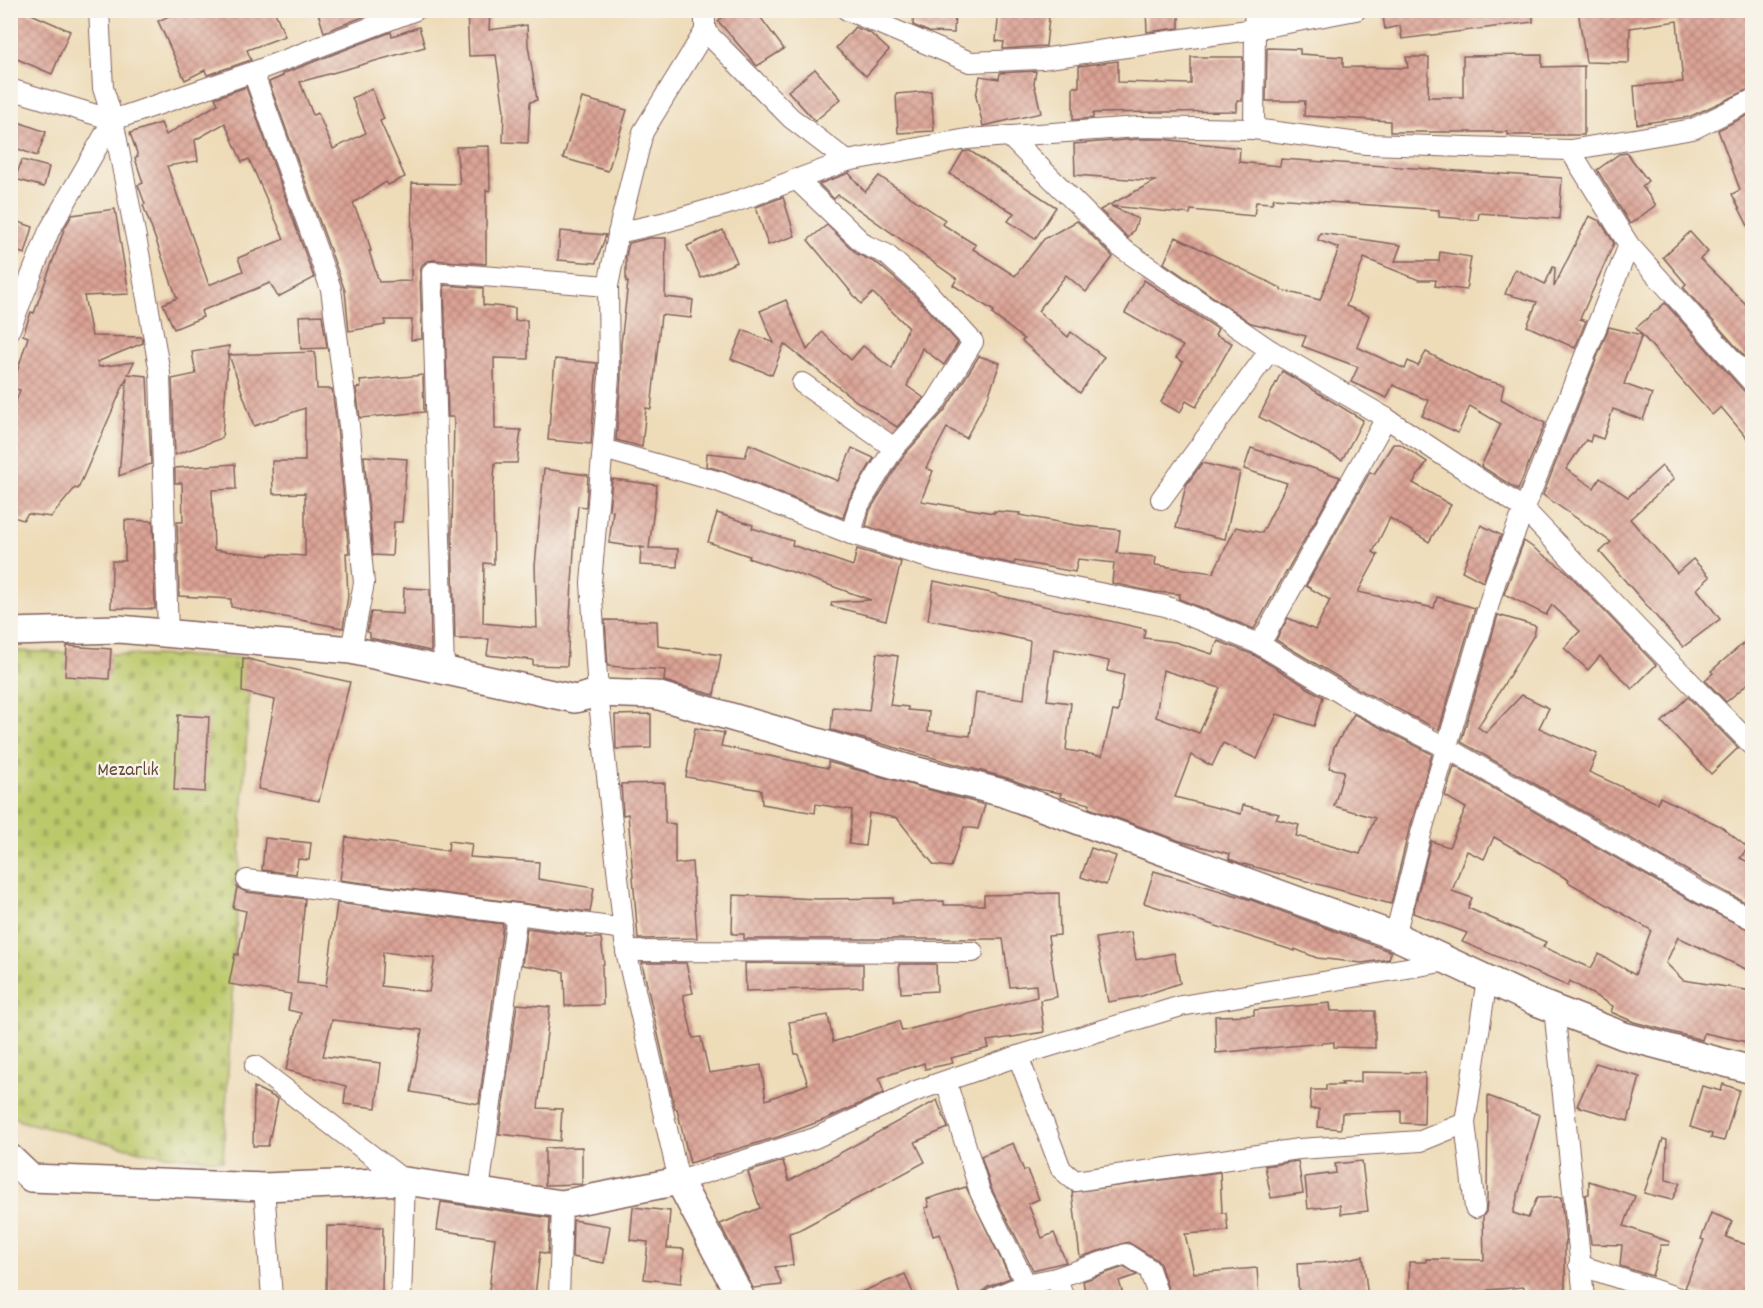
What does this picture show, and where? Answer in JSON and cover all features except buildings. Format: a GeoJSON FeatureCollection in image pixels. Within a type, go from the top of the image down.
{"type":"FeatureCollection","features":[{"type":"Feature","properties":{"kind":"street"},"geometry":{"type":"LineString","coordinates":[[99,10],[103,88],[113,120],[160,373],[168,634]]}},
{"type":"Feature","properties":{"kind":"street"},"geometry":{"type":"LineString","coordinates":[[705,10],[705,31],[643,132],[618,233],[608,286],[609,377],[591,583],[598,693],[626,951],[679,1181],[741,1298]]}},
{"type":"Feature","properties":{"kind":"street"},"geometry":{"type":"LineString","coordinates":[[847,10],[970,62],[1041,59],[1255,20],[1356,10]]}},
{"type":"Feature","properties":{"kind":"street"},"geometry":{"type":"LineString","coordinates":[[10,89],[113,120],[253,72],[417,11]]}},
{"type":"Feature","properties":{"kind":"street"},"geometry":{"type":"LineString","coordinates":[[1254,129],[1255,20]]}},
{"type":"Feature","properties":{"kind":"street"},"geometry":{"type":"LineString","coordinates":[[705,31],[791,118],[848,161]]}},
{"type":"Feature","properties":{"kind":"street"},"geometry":{"type":"LineString","coordinates":[[253,72],[331,288],[349,426],[364,583],[351,650]]}},
{"type":"Feature","properties":{"kind":"street"},"geometry":{"type":"LineString","coordinates":[[618,233],[732,203],[848,161],[968,139],[1138,127],[1254,129],[1366,144],[1570,150],[1693,129],[1752,100]]}},
{"type":"Feature","properties":{"kind":"street"},"geometry":{"type":"LineString","coordinates":[[10,329],[49,231],[113,120]]}},
{"type":"Feature","properties":{"kind":"street"},"geometry":{"type":"LineString","coordinates":[[1009,136],[1120,247],[1270,350],[1386,418],[1523,508],[1752,745]]}},
{"type":"Feature","properties":{"kind":"street"},"geometry":{"type":"LineString","coordinates":[[1570,150],[1629,245],[1748,370]]}},
{"type":"Feature","properties":{"kind":"street"},"geometry":{"type":"LineString","coordinates":[[796,179],[865,245],[886,254],[923,287],[973,342],[935,403],[894,448],[859,505],[851,534]]}},
{"type":"Feature","properties":{"kind":"street"},"geometry":{"type":"LineString","coordinates":[[1395,936],[1420,837],[1496,580],[1629,245]]}},
{"type":"Feature","properties":{"kind":"street"},"geometry":{"type":"LineString","coordinates":[[444,670],[432,272],[608,286]]}},
{"type":"Feature","properties":{"kind":"street"},"geometry":{"type":"LineString","coordinates":[[1161,499],[1270,350]]}},
{"type":"Feature","properties":{"kind":"street"},"geometry":{"type":"LineString","coordinates":[[802,383],[894,448]]}},
{"type":"Feature","properties":{"kind":"street"},"geometry":{"type":"LineString","coordinates":[[1258,644],[1267,633],[1386,418]]}},
{"type":"Feature","properties":{"kind":"street"},"geometry":{"type":"LineString","coordinates":[[603,449],[720,482],[851,534],[938,561],[1165,606],[1258,644],[1352,700],[1447,748],[1703,894],[1752,919]]}},
{"type":"Feature","properties":{"kind":"street"},"geometry":{"type":"LineString","coordinates":[[10,632],[119,629],[351,650],[575,699],[598,693],[656,695],[906,768],[1003,793],[1395,936],[1487,979],[1624,1036],[1752,1070]]}},
{"type":"Feature","properties":{"kind":"street"},"geometry":{"type":"LineString","coordinates":[[247,880],[624,930]]}},
{"type":"Feature","properties":{"kind":"street"},"geometry":{"type":"LineString","coordinates":[[479,1191],[517,914]]}},
{"type":"Feature","properties":{"kind":"street"},"geometry":{"type":"LineString","coordinates":[[626,951],[973,952]]}},
{"type":"Feature","properties":{"kind":"street"},"geometry":{"type":"LineString","coordinates":[[10,1158],[21,1179],[264,1187],[405,1181],[562,1204],[679,1181],[815,1138],[916,1091],[1018,1056],[1182,1006],[1448,961]]}},
{"type":"Feature","properties":{"kind":"street"},"geometry":{"type":"LineString","coordinates":[[1475,1208],[1465,1123],[1487,979]]}},
{"type":"Feature","properties":{"kind":"street"},"geometry":{"type":"LineString","coordinates":[[1554,1008],[1584,1298]]}},
{"type":"Feature","properties":{"kind":"street"},"geometry":{"type":"LineString","coordinates":[[1018,1056],[1061,1169],[1076,1181],[1299,1149],[1422,1141],[1465,1123]]}},
{"type":"Feature","properties":{"kind":"street"},"geometry":{"type":"LineString","coordinates":[[255,1066],[405,1181]]}},
{"type":"Feature","properties":{"kind":"street"},"geometry":{"type":"LineString","coordinates":[[946,1081],[980,1192],[1026,1284]]}},
{"type":"Feature","properties":{"kind":"street"},"geometry":{"type":"LineString","coordinates":[[402,1298],[405,1181]]}},
{"type":"Feature","properties":{"kind":"street"},"geometry":{"type":"LineString","coordinates":[[264,1187],[272,1298]]}},
{"type":"Feature","properties":{"kind":"street"},"geometry":{"type":"LineString","coordinates":[[559,1298],[562,1204]]}},
{"type":"Feature","properties":{"kind":"street"},"geometry":{"type":"LineString","coordinates":[[993,1298],[1026,1284],[1056,1278],[1126,1254],[1149,1269],[1159,1298]]}},
{"type":"Feature","properties":{"kind":"street"},"geometry":{"type":"LineString","coordinates":[[1579,1265],[1679,1298]]}},
{"type":"Feature","properties":{"kind":"street"},"geometry":{"type":"LineString","coordinates":[[1056,1278],[1064,1298]]}},
{"type":"Feature","properties":{"kind":"green space","name":"Mezarlık"},"geometry":{"type":"Polygon","coordinates":[[[11,651],[251,658],[223,1161],[148,1153],[20,1121],[11,1114],[11,651]]]}}]}
